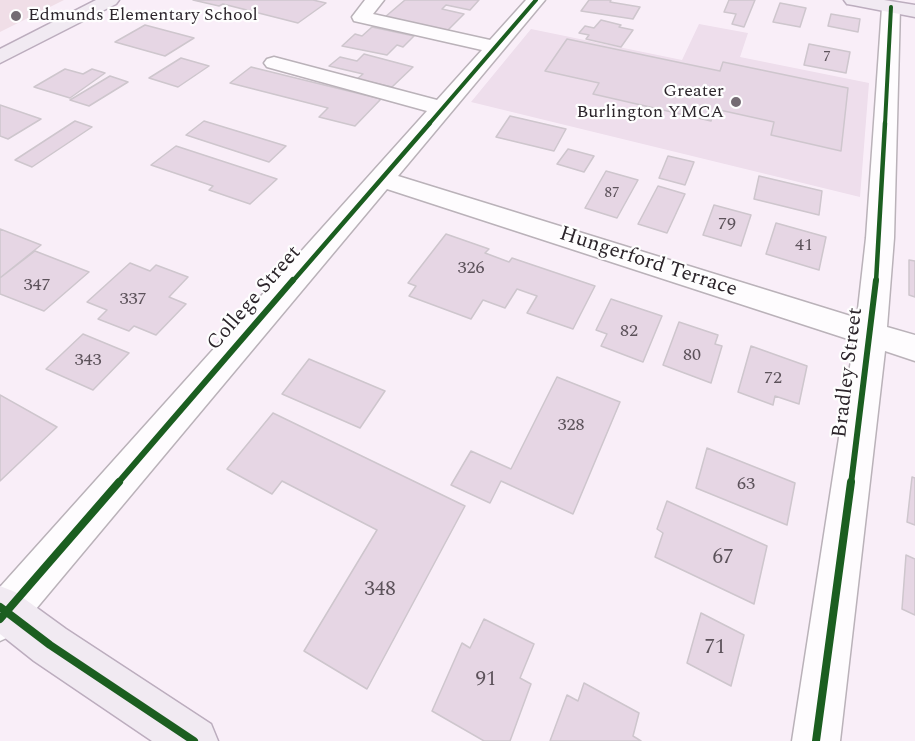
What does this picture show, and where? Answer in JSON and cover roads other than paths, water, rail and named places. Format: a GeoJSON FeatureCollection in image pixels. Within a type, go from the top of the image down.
{"type":"FeatureCollection","features":[{"type":"Feature","properties":{"kind":"main road"},"geometry":{"type":"LineString","coordinates":[[0,57],[110,0]]}},
{"type":"Feature","properties":{"kind":"main road"},"geometry":{"type":"LineString","coordinates":[[853,0],[907,7]]}},
{"type":"Feature","properties":{"kind":"main road"},"geometry":{"type":"LineString","coordinates":[[2,613],[194,741]]}},
{"type":"Feature","properties":{"kind":"street"},"geometry":{"type":"LineString","coordinates":[[375,0],[361,16],[495,47]]}},
{"type":"Feature","properties":{"kind":"street","name":"College Street"},"geometry":{"type":"LineString","coordinates":[[2,613],[536,0]]}},
{"type":"Feature","properties":{"kind":"street","name":"Bradley Street"},"geometry":{"type":"LineString","coordinates":[[816,741],[872,334],[880,238],[907,7]]}},
{"type":"Feature","properties":{"kind":"street"},"geometry":{"type":"LineString","coordinates":[[274,63],[442,108]]}},
{"type":"Feature","properties":{"kind":"street","name":"Hungerford Terrace"},"geometry":{"type":"LineString","coordinates":[[381,179],[915,348]]}},
{"type":"Feature","properties":{"kind":"place","name":"Edmunds Elementary School"},"geometry":{"type":"Point","coordinates":[16,16]}},
{"type":"Feature","properties":{"kind":"place","name":"Greater Burlington YMCA"},"geometry":{"type":"Point","coordinates":[736,102]}}]}
